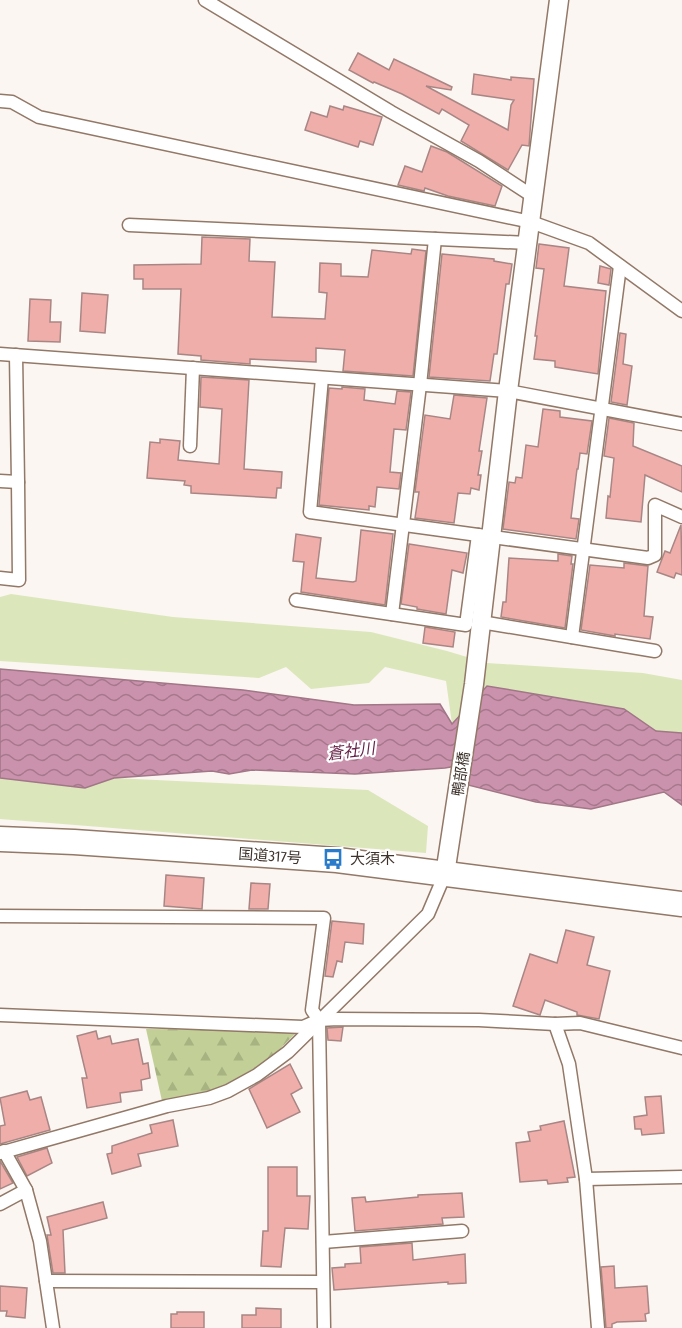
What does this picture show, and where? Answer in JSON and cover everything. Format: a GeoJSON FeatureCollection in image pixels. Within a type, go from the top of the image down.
{"type":"FeatureCollection","features":[{"type":"Feature","properties":{"kind":"highway","name":"国道317号"},"geometry":{"type":"LineString","coordinates":[[0,839],[446,869],[682,904]]}},
{"type":"Feature","properties":{"kind":"street"},"geometry":{"type":"LineString","coordinates":[[205,0],[391,112],[479,161],[534,197]]}},
{"type":"Feature","properties":{"kind":"street","name":"鴨部橋"},"geometry":{"type":"LineString","coordinates":[[446,869],[482,622],[485,536],[508,391],[560,0]]}},
{"type":"Feature","properties":{"kind":"street"},"geometry":{"type":"LineString","coordinates":[[0,101],[12,102],[39,117],[531,222],[588,243],[682,311]]}},
{"type":"Feature","properties":{"kind":"street"},"geometry":{"type":"LineString","coordinates":[[129,225],[528,243]]}},
{"type":"Feature","properties":{"kind":"street"},"geometry":{"type":"LineString","coordinates":[[392,614],[435,239]]}},
{"type":"Feature","properties":{"kind":"street"},"geometry":{"type":"LineString","coordinates":[[572,638],[620,266]]}},
{"type":"Feature","properties":{"kind":"street"},"geometry":{"type":"LineString","coordinates":[[0,354],[508,391],[682,424]]}},
{"type":"Feature","properties":{"kind":"street"},"geometry":{"type":"LineString","coordinates":[[0,578],[20,580],[16,355]]}},
{"type":"Feature","properties":{"kind":"street"},"geometry":{"type":"LineString","coordinates":[[190,446],[193,368]]}},
{"type":"Feature","properties":{"kind":"street"},"geometry":{"type":"LineString","coordinates":[[322,378],[310,512],[648,558],[655,555],[655,505],[682,517]]}},
{"type":"Feature","properties":{"kind":"street"},"geometry":{"type":"LineString","coordinates":[[0,481],[18,482]]}},
{"type":"Feature","properties":{"kind":"street"},"geometry":{"type":"LineString","coordinates":[[296,600],[466,625],[485,536]]}},
{"type":"Feature","properties":{"kind":"street"},"geometry":{"type":"LineString","coordinates":[[482,622],[655,651]]}},
{"type":"Feature","properties":{"kind":"street"},"geometry":{"type":"LineString","coordinates":[[53,1328],[40,1240],[26,1190],[2,1152],[167,1106],[209,1098],[228,1091],[257,1075],[288,1052],[428,914],[446,869]]}},
{"type":"Feature","properties":{"kind":"street"},"geometry":{"type":"LineString","coordinates":[[0,916],[324,918],[312,1010],[319,1020],[324,1328]]}},
{"type":"Feature","properties":{"kind":"street"},"geometry":{"type":"LineString","coordinates":[[0,1015],[303,1027],[319,1020],[479,1020],[580,1023],[682,1048]]}},
{"type":"Feature","properties":{"kind":"street"},"geometry":{"type":"LineString","coordinates":[[555,1024],[569,1065],[586,1179],[598,1328]]}},
{"type":"Feature","properties":{"kind":"street"},"geometry":{"type":"LineString","coordinates":[[586,1179],[682,1177]]}},
{"type":"Feature","properties":{"kind":"street"},"geometry":{"type":"LineString","coordinates":[[0,1204],[26,1190]]}},
{"type":"Feature","properties":{"kind":"street"},"geometry":{"type":"LineString","coordinates":[[323,1242],[462,1231]]}},
{"type":"Feature","properties":{"kind":"street"},"geometry":{"type":"LineString","coordinates":[[46,1281],[322,1282]]}},
{"type":"Feature","properties":{"kind":"green space"},"geometry":{"type":"Polygon","coordinates":[[[11,594],[173,617],[371,632],[487,663],[643,673],[682,680],[682,733],[656,731],[642,721],[452,724],[446,681],[385,667],[369,683],[311,689],[286,667],[259,678],[0,661],[0,597],[11,594]]]}},
{"type":"Feature","properties":{"kind":"green space"},"geometry":{"type":"Polygon","coordinates":[[[0,778],[85,788],[114,778],[368,790],[428,826],[426,853],[0,819],[0,778]]]}},
{"type":"Feature","properties":{"kind":"green space"},"geometry":{"type":"Polygon","coordinates":[[[146,1029],[298,1031],[272,1057],[209,1096],[162,1101],[146,1029]]]}},
{"type":"Feature","properties":{"kind":"water","name":"蒼社川"},"geometry":{"type":"Polygon","coordinates":[[[0,669],[243,690],[354,705],[440,704],[452,724],[487,686],[624,709],[656,731],[682,733],[682,805],[664,792],[591,809],[536,802],[468,785],[468,764],[445,768],[355,774],[252,770],[229,774],[212,771],[114,778],[85,788],[0,778],[0,669]]]}},
{"type":"Feature","properties":{"kind":"building"},"geometry":{"type":"Polygon","coordinates":[[[358,53],[389,70],[394,59],[452,87],[451,90],[426,86],[508,130],[511,105],[514,100],[472,94],[474,74],[511,80],[511,77],[534,79],[529,146],[522,145],[508,170],[461,141],[469,125],[442,109],[439,114],[349,70],[358,53]]]}},
{"type":"Feature","properties":{"kind":"building"},"geometry":{"type":"Polygon","coordinates":[[[330,106],[343,110],[344,106],[382,117],[373,145],[360,141],[358,147],[305,130],[311,112],[327,117],[330,106]]]}},
{"type":"Feature","properties":{"kind":"building"},"geometry":{"type":"Polygon","coordinates":[[[431,146],[447,152],[502,186],[495,206],[448,196],[425,188],[424,191],[398,185],[405,166],[422,172],[431,146]]]}},
{"type":"Feature","properties":{"kind":"building"},"geometry":{"type":"Polygon","coordinates":[[[202,237],[250,239],[249,261],[275,262],[272,317],[325,319],[327,293],[319,292],[320,263],[341,264],[341,276],[368,277],[372,250],[411,254],[412,249],[426,251],[413,376],[343,371],[345,350],[316,348],[316,362],[250,359],[250,364],[201,360],[201,356],[178,354],[181,289],[143,289],[143,279],[134,279],[134,265],[201,264],[202,237]]]}},
{"type":"Feature","properties":{"kind":"building"},"geometry":{"type":"Polygon","coordinates":[[[539,244],[569,248],[564,286],[606,291],[598,374],[555,367],[555,361],[534,359],[544,269],[536,268],[539,244]]]}},
{"type":"Feature","properties":{"kind":"building"},"geometry":{"type":"Polygon","coordinates":[[[442,254],[494,259],[494,261],[512,264],[509,284],[506,284],[497,354],[494,354],[490,381],[429,377],[442,254]]]}},
{"type":"Feature","properties":{"kind":"building"},"geometry":{"type":"Polygon","coordinates":[[[600,266],[611,269],[609,285],[598,283],[600,266]]]}},
{"type":"Feature","properties":{"kind":"building"},"geometry":{"type":"Polygon","coordinates":[[[82,293],[108,295],[105,333],[80,331],[82,293]]]}},
{"type":"Feature","properties":{"kind":"building"},"geometry":{"type":"Polygon","coordinates":[[[30,299],[51,300],[50,322],[61,322],[60,342],[28,341],[30,299]]]}},
{"type":"Feature","properties":{"kind":"building"},"geometry":{"type":"Polygon","coordinates":[[[620,333],[626,334],[623,364],[632,366],[627,405],[611,402],[620,333]]]}},
{"type":"Feature","properties":{"kind":"building"},"geometry":{"type":"Polygon","coordinates":[[[201,377],[249,380],[244,469],[282,472],[281,488],[277,488],[276,498],[191,493],[191,486],[184,485],[185,481],[147,478],[150,442],[160,443],[160,439],[180,441],[178,460],[219,464],[222,409],[200,407],[201,377]]]}},
{"type":"Feature","properties":{"kind":"building"},"geometry":{"type":"Polygon","coordinates":[[[342,387],[365,389],[364,400],[395,404],[397,391],[411,392],[406,430],[394,429],[390,472],[401,473],[399,489],[377,487],[375,507],[369,506],[369,510],[319,505],[329,388],[342,389],[342,387]]]}},
{"type":"Feature","properties":{"kind":"building"},"geometry":{"type":"Polygon","coordinates":[[[454,395],[487,398],[479,451],[482,451],[478,475],[481,475],[479,490],[471,488],[470,494],[458,493],[454,523],[415,518],[419,492],[415,492],[425,415],[450,419],[454,395]]]}},
{"type":"Feature","properties":{"kind":"building"},"geometry":{"type":"Polygon","coordinates":[[[543,409],[560,411],[560,417],[592,421],[587,454],[580,453],[577,469],[571,518],[579,519],[576,539],[503,529],[509,482],[515,483],[516,477],[522,478],[526,445],[538,447],[543,409]]]}},
{"type":"Feature","properties":{"kind":"building"},"geometry":{"type":"Polygon","coordinates":[[[609,418],[634,423],[633,446],[682,466],[682,492],[645,475],[641,522],[606,518],[614,458],[604,456],[609,418]]]}},
{"type":"Feature","properties":{"kind":"building"},"geometry":{"type":"Polygon","coordinates":[[[681,525],[682,575],[676,573],[674,578],[657,572],[665,551],[670,553],[681,525]]]}},
{"type":"Feature","properties":{"kind":"building"},"geometry":{"type":"Polygon","coordinates":[[[361,530],[393,534],[385,605],[301,592],[304,562],[293,561],[296,534],[321,538],[316,578],[353,582],[356,581],[361,530]]]}},
{"type":"Feature","properties":{"kind":"building"},"geometry":{"type":"Polygon","coordinates":[[[409,544],[467,553],[463,573],[452,570],[446,614],[401,604],[409,544]]]}},
{"type":"Feature","properties":{"kind":"building"},"geometry":{"type":"Polygon","coordinates":[[[558,554],[572,556],[571,564],[573,564],[565,628],[501,617],[503,602],[506,602],[509,558],[558,561],[558,554]]]}},
{"type":"Feature","properties":{"kind":"building"},"geometry":{"type":"Polygon","coordinates":[[[624,563],[648,566],[644,616],[653,617],[650,639],[581,630],[590,565],[624,568],[624,563]]]}},
{"type":"Feature","properties":{"kind":"building"},"geometry":{"type":"Polygon","coordinates":[[[425,627],[455,632],[453,647],[423,643],[425,627]]]}},
{"type":"Feature","properties":{"kind":"building"},"geometry":{"type":"Polygon","coordinates":[[[166,875],[204,878],[202,909],[164,906],[166,875]]]}},
{"type":"Feature","properties":{"kind":"building"},"geometry":{"type":"Polygon","coordinates":[[[251,883],[270,884],[268,909],[249,909],[251,883]]]}},
{"type":"Feature","properties":{"kind":"building"},"geometry":{"type":"Polygon","coordinates":[[[332,921],[364,924],[363,944],[345,942],[342,962],[337,961],[333,977],[325,976],[332,921]]]}},
{"type":"Feature","properties":{"kind":"building"},"geometry":{"type":"Polygon","coordinates":[[[566,930],[594,937],[587,965],[610,971],[599,1019],[577,1015],[577,1012],[545,1000],[540,1015],[513,1006],[530,954],[557,963],[566,930]]]}},
{"type":"Feature","properties":{"kind":"building"},"geometry":{"type":"Polygon","coordinates":[[[343,1027],[341,1041],[328,1040],[327,1028],[343,1027]]]}},
{"type":"Feature","properties":{"kind":"building"},"geometry":{"type":"Polygon","coordinates":[[[96,1031],[98,1039],[110,1036],[112,1044],[138,1039],[143,1064],[148,1063],[150,1078],[141,1080],[142,1090],[120,1093],[121,1102],[87,1108],[82,1078],[87,1078],[77,1036],[96,1031]]]}},
{"type":"Feature","properties":{"kind":"building"},"geometry":{"type":"Polygon","coordinates":[[[290,1064],[302,1088],[291,1094],[300,1112],[267,1128],[249,1089],[290,1064]]]}},
{"type":"Feature","properties":{"kind":"building"},"geometry":{"type":"Polygon","coordinates":[[[27,1091],[30,1100],[41,1097],[50,1130],[0,1144],[0,1126],[5,1125],[0,1098],[27,1091]]]}},
{"type":"Feature","properties":{"kind":"building"},"geometry":{"type":"Polygon","coordinates":[[[661,1096],[664,1133],[642,1135],[641,1129],[635,1129],[634,1117],[647,1115],[645,1097],[661,1096]]]}},
{"type":"Feature","properties":{"kind":"building"},"geometry":{"type":"Polygon","coordinates":[[[173,1120],[178,1146],[138,1154],[141,1166],[112,1174],[107,1154],[112,1153],[112,1146],[152,1133],[150,1125],[173,1120]]]}},
{"type":"Feature","properties":{"kind":"building"},"geometry":{"type":"Polygon","coordinates":[[[564,1121],[575,1177],[567,1178],[568,1182],[548,1184],[547,1180],[520,1182],[516,1143],[530,1141],[528,1132],[541,1130],[540,1126],[564,1121]]]}},
{"type":"Feature","properties":{"kind":"building"},"geometry":{"type":"Polygon","coordinates":[[[47,1148],[52,1163],[27,1176],[17,1157],[47,1148]]]}},
{"type":"Feature","properties":{"kind":"building"},"geometry":{"type":"Polygon","coordinates":[[[0,1161],[13,1183],[0,1189],[0,1161]]]}},
{"type":"Feature","properties":{"kind":"building"},"geometry":{"type":"Polygon","coordinates":[[[268,1167],[297,1167],[297,1196],[310,1196],[308,1229],[285,1228],[281,1267],[261,1266],[263,1231],[268,1231],[268,1167]]]}},
{"type":"Feature","properties":{"kind":"building"},"geometry":{"type":"Polygon","coordinates":[[[462,1193],[464,1217],[442,1218],[443,1224],[355,1231],[352,1198],[365,1197],[366,1202],[418,1197],[418,1195],[462,1193]]]}},
{"type":"Feature","properties":{"kind":"building"},"geometry":{"type":"Polygon","coordinates":[[[103,1202],[107,1218],[63,1230],[65,1273],[53,1273],[47,1235],[51,1235],[47,1217],[103,1202]]]}},
{"type":"Feature","properties":{"kind":"building"},"geometry":{"type":"Polygon","coordinates":[[[412,1243],[413,1260],[465,1254],[466,1283],[448,1284],[448,1282],[334,1290],[332,1268],[361,1263],[360,1247],[412,1243]]]}},
{"type":"Feature","properties":{"kind":"building"},"geometry":{"type":"Polygon","coordinates":[[[614,1266],[615,1288],[647,1286],[649,1313],[645,1314],[646,1321],[617,1322],[612,1324],[612,1328],[606,1328],[601,1267],[614,1266]]]}},
{"type":"Feature","properties":{"kind":"building"},"geometry":{"type":"Polygon","coordinates":[[[0,1286],[27,1288],[25,1318],[6,1316],[7,1311],[0,1311],[0,1286]]]}},
{"type":"Feature","properties":{"kind":"building"},"geometry":{"type":"Polygon","coordinates":[[[256,1308],[281,1309],[281,1328],[242,1328],[242,1315],[256,1315],[256,1308]]]}},
{"type":"Feature","properties":{"kind":"building"},"geometry":{"type":"Polygon","coordinates":[[[177,1312],[204,1312],[204,1328],[171,1328],[171,1314],[177,1314],[177,1312]]]}},
{"type":"Feature","properties":{"kind":"place","name":"大須木"},"geometry":{"type":"Point","coordinates":[333,859]}}]}
